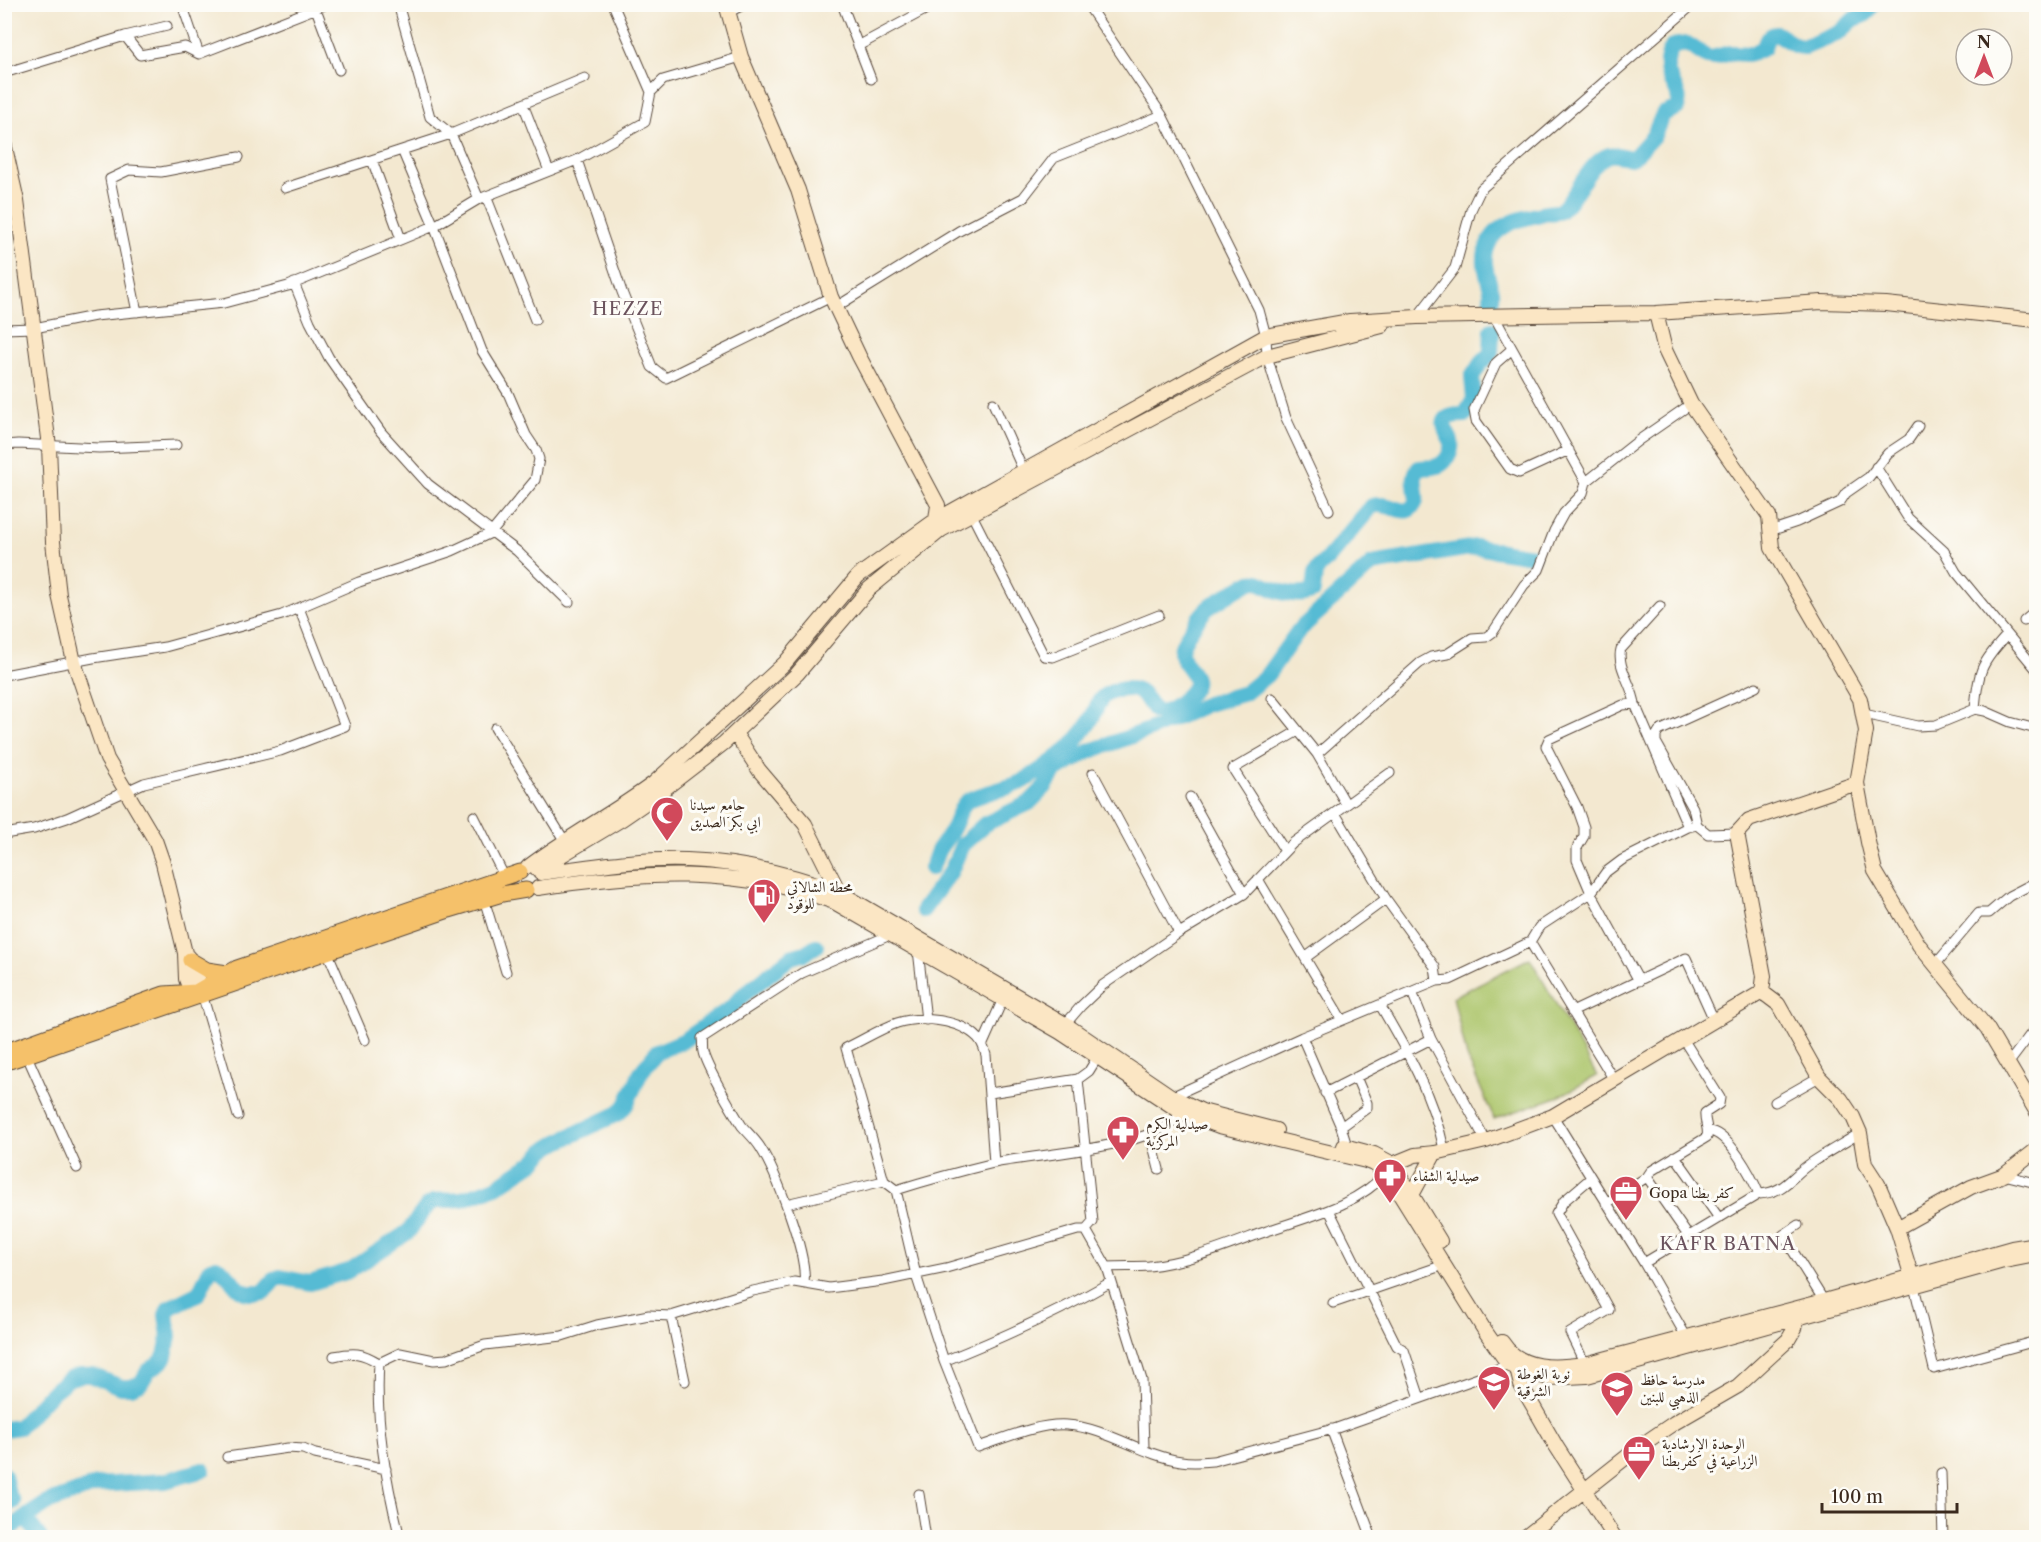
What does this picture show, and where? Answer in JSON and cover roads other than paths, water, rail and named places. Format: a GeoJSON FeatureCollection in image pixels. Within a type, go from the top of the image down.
{"type":"FeatureCollection","features":[{"type":"Feature","properties":{"kind":"main road"},"geometry":{"type":"LineString","coordinates":[[726,9],[741,57],[798,190],[833,302],[938,505],[939,525]]}},
{"type":"Feature","properties":{"kind":"main road"},"geometry":{"type":"LineString","coordinates":[[4,143],[17,201],[49,446],[53,542],[59,595],[74,662],[107,759],[159,850],[197,993]]}},
{"type":"Feature","properties":{"kind":"main road"},"geometry":{"type":"LineString","coordinates":[[531,877],[564,840],[631,800],[654,783],[785,663],[858,576],[1024,472],[1266,336],[1350,321],[1417,317],[1656,313],[1822,302],[1886,304],[2037,320]]}},
{"type":"Feature","properties":{"kind":"main road"},"geometry":{"type":"LineString","coordinates":[[1656,313],[1665,350],[1691,404],[1769,516],[1772,548],[1860,699],[1866,731],[1857,783],[1875,871],[1919,945],[1987,1029],[2037,1111]]}},
{"type":"Feature","properties":{"kind":"main road"},"geometry":{"type":"LineString","coordinates":[[938,505],[954,517],[972,513],[1267,356],[1417,317]]}},
{"type":"Feature","properties":{"kind":"main road"},"geometry":{"type":"LineString","coordinates":[[4,1052],[145,1007],[197,993],[484,899],[531,877],[654,797],[735,733],[797,674],[869,589],[939,525]]}},
{"type":"Feature","properties":{"kind":"main road"},"geometry":{"type":"LineString","coordinates":[[735,733],[759,771],[805,824],[839,892]]}},
{"type":"Feature","properties":{"kind":"main road"},"geometry":{"type":"LineString","coordinates":[[1762,992],[1764,976],[1737,833],[1749,820],[1857,783]]}},
{"type":"Feature","properties":{"kind":"main road"},"geometry":{"type":"LineString","coordinates":[[531,877],[652,861],[687,860],[731,864],[807,880],[839,892],[1063,1028],[1170,1101],[1181,1112],[1219,1126],[1358,1158],[1389,1169],[1444,1265],[1485,1331],[1513,1366],[1521,1385],[1556,1446],[1586,1489],[1615,1538]]}},
{"type":"Feature","properties":{"kind":"main road"},"geometry":{"type":"LineString","coordinates":[[197,993],[226,973],[505,878],[672,874],[728,877],[802,891],[834,902],[1003,999],[1063,1028],[1097,1058],[1170,1101],[1216,1115],[1374,1154],[1412,1195],[1508,1351],[1529,1363],[1558,1368],[1586,1364],[1824,1301],[2037,1255]]}},
{"type":"Feature","properties":{"kind":"main road"},"geometry":{"type":"LineString","coordinates":[[188,957],[207,970],[226,973]]}},
{"type":"Feature","properties":{"kind":"main road"},"geometry":{"type":"LineString","coordinates":[[1389,1169],[1415,1155],[1486,1141],[1553,1116],[1762,992]]}},
{"type":"Feature","properties":{"kind":"main road"},"geometry":{"type":"LineString","coordinates":[[1762,992],[1778,1005],[1819,1077],[1841,1099],[1853,1117],[1860,1133],[1864,1164],[1878,1185],[1897,1228],[1913,1281]]}},
{"type":"Feature","properties":{"kind":"main road"},"geometry":{"type":"LineString","coordinates":[[4,1064],[145,1007]]}},
{"type":"Feature","properties":{"kind":"main road"},"geometry":{"type":"LineString","coordinates":[[1897,1228],[1971,1187],[2004,1175],[2037,1150]]}},
{"type":"Feature","properties":{"kind":"main road"},"geometry":{"type":"LineString","coordinates":[[1412,1195],[1439,1151]]}},
{"type":"Feature","properties":{"kind":"main road"},"geometry":{"type":"LineString","coordinates":[[1513,1366],[1549,1378],[1587,1376],[1797,1319],[2012,1248],[2037,1245]]}},
{"type":"Feature","properties":{"kind":"main road"},"geometry":{"type":"LineString","coordinates":[[1524,1538],[1643,1444],[1738,1386],[1788,1340],[1797,1319]]}},
{"type":"Feature","properties":{"kind":"street"},"geometry":{"type":"LineString","coordinates":[[182,4],[199,54]]}},
{"type":"Feature","properties":{"kind":"street"},"geometry":{"type":"LineString","coordinates":[[125,36],[140,55],[185,47],[199,54],[327,4]]}},
{"type":"Feature","properties":{"kind":"street"},"geometry":{"type":"LineString","coordinates":[[398,4],[430,117],[451,134],[483,198],[535,320]]}},
{"type":"Feature","properties":{"kind":"street"},"geometry":{"type":"LineString","coordinates":[[613,4],[651,92]]}},
{"type":"Feature","properties":{"kind":"street"},"geometry":{"type":"LineString","coordinates":[[726,9],[746,4]]}},
{"type":"Feature","properties":{"kind":"street"},"geometry":{"type":"LineString","coordinates":[[842,4],[871,79]]}},
{"type":"Feature","properties":{"kind":"street"},"geometry":{"type":"LineString","coordinates":[[858,46],[936,4]]}},
{"type":"Feature","properties":{"kind":"street"},"geometry":{"type":"LineString","coordinates":[[1087,4],[1162,115],[1259,310],[1266,336],[1267,356],[1286,418],[1329,510]]}},
{"type":"Feature","properties":{"kind":"street"},"geometry":{"type":"LineString","coordinates":[[1417,317],[1455,268],[1471,210],[1481,189],[1696,4]]}},
{"type":"Feature","properties":{"kind":"street"},"geometry":{"type":"LineString","coordinates":[[316,9],[339,70]]}},
{"type":"Feature","properties":{"kind":"street"},"geometry":{"type":"LineString","coordinates":[[4,73],[125,36],[167,26]]}},
{"type":"Feature","properties":{"kind":"street"},"geometry":{"type":"LineString","coordinates":[[4,329],[34,328],[95,316],[224,303],[294,283],[434,225],[483,198],[577,160],[645,122],[651,92],[663,80],[741,57]]}},
{"type":"Feature","properties":{"kind":"street"},"geometry":{"type":"LineString","coordinates":[[285,188],[451,134],[585,78]]}},
{"type":"Feature","properties":{"kind":"street"},"geometry":{"type":"LineString","coordinates":[[523,104],[549,171]]}},
{"type":"Feature","properties":{"kind":"street"},"geometry":{"type":"LineString","coordinates":[[577,160],[630,313],[652,367],[666,378],[833,302],[1023,198],[1054,158],[1162,115]]}},
{"type":"Feature","properties":{"kind":"street"},"geometry":{"type":"LineString","coordinates":[[4,675],[176,645],[261,622],[359,582],[452,551],[491,533],[535,480],[539,459],[508,393],[482,351],[434,225],[402,150]]}},
{"type":"Feature","properties":{"kind":"street"},"geometry":{"type":"LineString","coordinates":[[137,312],[110,179],[129,170],[161,172],[238,157]]}},
{"type":"Feature","properties":{"kind":"street"},"geometry":{"type":"LineString","coordinates":[[372,160],[400,239]]}},
{"type":"Feature","properties":{"kind":"street"},"geometry":{"type":"LineString","coordinates":[[294,283],[310,322],[329,358],[381,432],[428,484],[517,551],[569,602]]}},
{"type":"Feature","properties":{"kind":"street"},"geometry":{"type":"LineString","coordinates":[[1494,316],[1587,482]]}},
{"type":"Feature","properties":{"kind":"street"},"geometry":{"type":"LineString","coordinates":[[1512,349],[1496,363],[1474,410],[1476,421],[1510,469],[1519,473],[1569,450]]}},
{"type":"Feature","properties":{"kind":"street"},"geometry":{"type":"LineString","coordinates":[[993,403],[1024,472]]}},
{"type":"Feature","properties":{"kind":"street"},"geometry":{"type":"LineString","coordinates":[[1317,754],[1420,663],[1431,657],[1447,654],[1472,638],[1486,638],[1493,632],[1524,585],[1539,570],[1554,531],[1564,513],[1583,493],[1587,482],[1639,440],[1691,404]]}},
{"type":"Feature","properties":{"kind":"street"},"geometry":{"type":"LineString","coordinates":[[1770,531],[1797,522],[1840,502],[1846,493],[1869,477],[1888,453],[1909,439],[1918,426]]}},
{"type":"Feature","properties":{"kind":"street"},"geometry":{"type":"LineString","coordinates":[[4,445],[99,448],[176,445]]}},
{"type":"Feature","properties":{"kind":"street"},"geometry":{"type":"LineString","coordinates":[[1876,467],[1908,518],[1944,551],[1956,572],[2037,669]]}},
{"type":"Feature","properties":{"kind":"street"},"geometry":{"type":"LineString","coordinates":[[972,513],[1044,656],[1053,657],[1159,615]]}},
{"type":"Feature","properties":{"kind":"street"},"geometry":{"type":"LineString","coordinates":[[1660,606],[1621,649],[1619,656],[1634,695],[1635,704],[1693,826],[1708,834],[1737,833]]}},
{"type":"Feature","properties":{"kind":"street"},"geometry":{"type":"LineString","coordinates":[[4,834],[34,829],[67,818],[144,783],[280,751],[345,726],[299,608]]}},
{"type":"Feature","properties":{"kind":"street"},"geometry":{"type":"LineString","coordinates":[[2024,621],[2037,611]]}},
{"type":"Feature","properties":{"kind":"street"},"geometry":{"type":"LineString","coordinates":[[1975,709],[1977,678],[1989,654],[2007,635]]}},
{"type":"Feature","properties":{"kind":"street"},"geometry":{"type":"LineString","coordinates":[[1693,826],[1693,808],[1656,742],[1656,736],[1659,731],[1756,687]]}},
{"type":"Feature","properties":{"kind":"street"},"geometry":{"type":"LineString","coordinates":[[1272,698],[1317,754],[1346,804]]}},
{"type":"Feature","properties":{"kind":"street"},"geometry":{"type":"LineString","coordinates":[[1635,704],[1623,705],[1549,739],[1546,746],[1577,807],[1584,827],[1584,836],[1577,849],[1577,860],[1591,893],[1639,981]]}},
{"type":"Feature","properties":{"kind":"street"},"geometry":{"type":"LineString","coordinates":[[1864,714],[1918,726],[1936,725],[1975,709],[2037,729]]}},
{"type":"Feature","properties":{"kind":"street"},"geometry":{"type":"LineString","coordinates":[[495,728],[564,840]]}},
{"type":"Feature","properties":{"kind":"street"},"geometry":{"type":"LineString","coordinates":[[1285,851],[1233,770],[1298,731]]}},
{"type":"Feature","properties":{"kind":"street"},"geometry":{"type":"LineString","coordinates":[[1093,773],[1179,933]]}},
{"type":"Feature","properties":{"kind":"street"},"geometry":{"type":"LineString","coordinates":[[1063,1028],[1103,985],[1179,933],[1244,894],[1293,843],[1390,773]]}},
{"type":"Feature","properties":{"kind":"street"},"geometry":{"type":"LineString","coordinates":[[1190,797],[1244,894]]}},
{"type":"Feature","properties":{"kind":"street"},"geometry":{"type":"LineString","coordinates":[[1335,813],[1386,899],[1435,967],[1437,981]]}},
{"type":"Feature","properties":{"kind":"street"},"geometry":{"type":"LineString","coordinates":[[474,816],[505,878]]}},
{"type":"Feature","properties":{"kind":"street"},"geometry":{"type":"LineString","coordinates":[[1170,1101],[1302,1037],[1437,981],[1450,980],[1530,942],[1539,927],[1591,893],[1606,872],[1622,860],[1693,826]]}},
{"type":"Feature","properties":{"kind":"street"},"geometry":{"type":"LineString","coordinates":[[1258,879],[1342,1020]]}},
{"type":"Feature","properties":{"kind":"street"},"geometry":{"type":"LineString","coordinates":[[1935,964],[1979,913],[1989,913],[2009,896],[2037,882]]}},
{"type":"Feature","properties":{"kind":"street"},"geometry":{"type":"LineString","coordinates":[[484,899],[506,972]]}},
{"type":"Feature","properties":{"kind":"street"},"geometry":{"type":"LineString","coordinates":[[1305,958],[1386,899]]}},
{"type":"Feature","properties":{"kind":"street"},"geometry":{"type":"LineString","coordinates":[[804,1283],[804,1265],[786,1204],[771,1166],[759,1144],[738,1119],[703,1054],[702,1038],[802,974],[890,935]]}},
{"type":"Feature","properties":{"kind":"street"},"geometry":{"type":"LineString","coordinates":[[1530,942],[1614,1080]]}},
{"type":"Feature","properties":{"kind":"street"},"geometry":{"type":"LineString","coordinates":[[327,951],[365,1040]]}},
{"type":"Feature","properties":{"kind":"street"},"geometry":{"type":"LineString","coordinates":[[918,951],[926,1020]]}},
{"type":"Feature","properties":{"kind":"street"},"geometry":{"type":"LineString","coordinates":[[1572,1012],[1686,958],[1714,1020]]}},
{"type":"Feature","properties":{"kind":"street"},"geometry":{"type":"LineString","coordinates":[[1412,992],[1431,1039],[1486,1141]]}},
{"type":"Feature","properties":{"kind":"street"},"geometry":{"type":"LineString","coordinates":[[197,993],[238,1116]]}},
{"type":"Feature","properties":{"kind":"street"},"geometry":{"type":"LineString","coordinates":[[983,1044],[1003,999]]}},
{"type":"Feature","properties":{"kind":"street"},"geometry":{"type":"LineString","coordinates":[[1380,1005],[1407,1051],[1429,1096],[1439,1126],[1439,1151]]}},
{"type":"Feature","properties":{"kind":"street"},"geometry":{"type":"LineString","coordinates":[[994,1163],[986,1056],[983,1044],[977,1037],[959,1026],[926,1020],[898,1023],[846,1048],[884,1181],[896,1190],[916,1275],[944,1361],[978,1446],[1034,1430],[1069,1425],[1108,1435],[1178,1461],[1194,1463],[1213,1461],[1331,1429],[1513,1366]]}},
{"type":"Feature","properties":{"kind":"street"},"geometry":{"type":"LineString","coordinates":[[2008,1064],[2037,1027]]}},
{"type":"Feature","properties":{"kind":"street"},"geometry":{"type":"LineString","coordinates":[[1302,1037],[1347,1146]]}},
{"type":"Feature","properties":{"kind":"street"},"geometry":{"type":"LineString","coordinates":[[1325,1093],[1431,1039]]}},
{"type":"Feature","properties":{"kind":"street"},"geometry":{"type":"LineString","coordinates":[[1606,1203],[1707,1137],[1705,1113],[1719,1104],[1720,1098],[1683,1039]]}},
{"type":"Feature","properties":{"kind":"street"},"geometry":{"type":"LineString","coordinates":[[27,1056],[77,1168]]}},
{"type":"Feature","properties":{"kind":"street"},"geometry":{"type":"LineString","coordinates":[[990,1093],[1078,1079],[1089,1071],[1097,1058]]}},
{"type":"Feature","properties":{"kind":"street"},"geometry":{"type":"LineString","coordinates":[[1341,1127],[1367,1108],[1356,1077]]}},
{"type":"Feature","properties":{"kind":"street"},"geometry":{"type":"LineString","coordinates":[[1775,1102],[1819,1077]]}},
{"type":"Feature","properties":{"kind":"street"},"geometry":{"type":"LineString","coordinates":[[379,1363],[400,1353],[434,1360],[446,1359],[485,1345],[562,1336],[582,1329],[649,1315],[671,1317],[753,1291],[794,1282],[829,1288],[916,1275],[1078,1230],[1086,1230],[1093,1222],[1078,1079]]}},
{"type":"Feature","properties":{"kind":"street"},"geometry":{"type":"LineString","coordinates":[[896,1190],[994,1163],[1085,1150],[1150,1134],[1171,1125],[1178,1119],[1181,1112]]}},
{"type":"Feature","properties":{"kind":"street"},"geometry":{"type":"LineString","coordinates":[[1553,1116],[1644,1263],[1687,1338]]}},
{"type":"Feature","properties":{"kind":"street"},"geometry":{"type":"LineString","coordinates":[[1708,1131],[1715,1131],[1725,1138],[1759,1194]]}},
{"type":"Feature","properties":{"kind":"street"},"geometry":{"type":"LineString","coordinates":[[1644,1263],[1759,1194],[1772,1193],[1792,1180],[1808,1165],[1860,1133]]}},
{"type":"Feature","properties":{"kind":"street"},"geometry":{"type":"LineString","coordinates":[[1150,1134],[1159,1168]]}},
{"type":"Feature","properties":{"kind":"street"},"geometry":{"type":"LineString","coordinates":[[1675,1156],[1719,1218]]}},
{"type":"Feature","properties":{"kind":"street"},"geometry":{"type":"LineString","coordinates":[[1107,1266],[1148,1266],[1224,1247],[1329,1210],[1375,1185],[1389,1169]]}},
{"type":"Feature","properties":{"kind":"street"},"geometry":{"type":"LineString","coordinates":[[2004,1175],[2037,1184]]}},
{"type":"Feature","properties":{"kind":"street"},"geometry":{"type":"LineString","coordinates":[[1647,1177],[1689,1237]]}},
{"type":"Feature","properties":{"kind":"street"},"geometry":{"type":"LineString","coordinates":[[1586,1364],[1570,1333],[1609,1310],[1556,1214],[1564,1201],[1591,1178]]}},
{"type":"Feature","properties":{"kind":"street"},"geometry":{"type":"LineString","coordinates":[[786,1204],[884,1181]]}},
{"type":"Feature","properties":{"kind":"street"},"geometry":{"type":"LineString","coordinates":[[1329,1210],[1397,1346],[1404,1350],[1420,1398]]}},
{"type":"Feature","properties":{"kind":"street"},"geometry":{"type":"LineString","coordinates":[[1798,1225],[1783,1236],[1824,1301]]}},
{"type":"Feature","properties":{"kind":"street"},"geometry":{"type":"LineString","coordinates":[[1086,1230],[1107,1266],[1142,1380],[1144,1448]]}},
{"type":"Feature","properties":{"kind":"street"},"geometry":{"type":"LineString","coordinates":[[1332,1303],[1444,1265]]}},
{"type":"Feature","properties":{"kind":"street"},"geometry":{"type":"LineString","coordinates":[[1913,1281],[1934,1369],[2037,1341]]}},
{"type":"Feature","properties":{"kind":"street"},"geometry":{"type":"LineString","coordinates":[[944,1361],[1003,1338],[1066,1308],[1111,1282]]}},
{"type":"Feature","properties":{"kind":"street"},"geometry":{"type":"LineString","coordinates":[[671,1317],[685,1381]]}},
{"type":"Feature","properties":{"kind":"street"},"geometry":{"type":"LineString","coordinates":[[334,1356],[359,1353],[379,1363]]}},
{"type":"Feature","properties":{"kind":"street"},"geometry":{"type":"LineString","coordinates":[[379,1363],[379,1419],[400,1538]]}},
{"type":"Feature","properties":{"kind":"street"},"geometry":{"type":"LineString","coordinates":[[1331,1429],[1372,1538]]}},
{"type":"Feature","properties":{"kind":"street"},"geometry":{"type":"LineString","coordinates":[[227,1457],[288,1448],[303,1449],[315,1454],[386,1469]]}},
{"type":"Feature","properties":{"kind":"street"},"geometry":{"type":"LineString","coordinates":[[1941,1473],[1943,1538]]}},
{"type":"Feature","properties":{"kind":"street"},"geometry":{"type":"LineString","coordinates":[[919,1494],[926,1538]]}},
{"type":"Feature","properties":{"kind":"waterway"},"geometry":{"type":"LineString","coordinates":[[1490,309],[1491,292],[1486,272],[1485,254],[1494,235],[1515,221],[1560,211],[1595,165],[1609,155],[1631,158],[1636,155],[1654,135],[1663,114],[1677,108],[1678,93],[1667,66],[1673,46],[1687,44],[1712,58],[1730,53],[1751,54],[1764,48],[1768,38],[1777,34],[1796,46],[1805,47],[1839,33],[1854,19],[1866,14],[1873,4]]}},
{"type":"Feature","properties":{"kind":"waterway"},"geometry":{"type":"LineString","coordinates":[[931,868],[965,803],[975,797],[1012,786],[1036,773],[1059,756],[1085,729],[1104,696],[1112,692],[1132,689],[1141,693],[1155,711],[1161,713],[1188,695],[1193,689],[1195,679],[1181,651],[1192,628],[1208,608],[1248,583],[1254,582],[1291,594],[1313,591],[1315,573],[1319,567],[1372,506],[1383,505],[1403,510],[1410,509],[1416,500],[1415,478],[1419,468],[1438,466],[1449,454],[1451,441],[1444,424],[1445,420],[1465,415],[1474,399],[1472,377],[1491,353],[1492,330]]}},
{"type":"Feature","properties":{"kind":"waterway"},"geometry":{"type":"LineString","coordinates":[[923,910],[951,871],[962,845],[985,824],[1029,803],[1045,787],[1055,771],[1090,751],[1149,730],[1207,704],[1245,693],[1267,675],[1299,630],[1372,564],[1476,547],[1532,556]]}},
{"type":"Feature","properties":{"kind":"waterway"},"geometry":{"type":"LineString","coordinates":[[4,1429],[19,1427],[52,1392],[70,1378],[91,1375],[121,1387],[131,1387],[141,1383],[148,1371],[161,1362],[165,1356],[169,1336],[166,1315],[169,1308],[199,1293],[210,1269],[216,1267],[229,1276],[240,1290],[253,1293],[264,1292],[275,1279],[280,1277],[310,1283],[349,1271],[408,1232],[427,1206],[435,1201],[462,1199],[496,1187],[534,1162],[545,1150],[558,1142],[619,1113],[626,1105],[641,1072],[657,1052],[685,1040],[732,1007],[742,996],[791,957],[805,953],[816,946]]}},
{"type":"Feature","properties":{"kind":"waterway"},"geometry":{"type":"LineString","coordinates":[[4,1532],[47,1503],[96,1485],[165,1481],[203,1470]]}},
{"type":"Feature","properties":{"kind":"waterway"},"geometry":{"type":"LineString","coordinates":[[4,1475],[8,1494],[13,1502]]}},
{"type":"Feature","properties":{"kind":"waterway"},"geometry":{"type":"LineString","coordinates":[[32,1527],[40,1538]]}},
{"type":"Feature","properties":{"kind":"place","name":"جامع سيدنا ابي بكر الصديق"},"geometry":{"type":"Point","coordinates":[667,842]}},
{"type":"Feature","properties":{"kind":"place","name":"محطة الشالاتي للوقود"},"geometry":{"type":"Point","coordinates":[764,924]}},
{"type":"Feature","properties":{"kind":"place","name":"صيدلية الكرم المركزية"},"geometry":{"type":"Point","coordinates":[1123,1161]}},
{"type":"Feature","properties":{"kind":"place","name":"صيدلية الشفاء"},"geometry":{"type":"Point","coordinates":[1390,1204]}},
{"type":"Feature","properties":{"kind":"place","name":"Gopa كفر بطنا"},"geometry":{"type":"Point","coordinates":[1626,1221]}},
{"type":"Feature","properties":{"kind":"place","name":"نوية الغوطة الشرقية"},"geometry":{"type":"Point","coordinates":[1494,1411]}},
{"type":"Feature","properties":{"kind":"place","name":"مدرسة حافظ الذهبي للبنين"},"geometry":{"type":"Point","coordinates":[1617,1417]}},
{"type":"Feature","properties":{"kind":"place","name":"الوحدة الإرشادية الزراعية في كفربطنا"},"geometry":{"type":"Point","coordinates":[1639,1481]}},
{"type":"Feature","properties":{"kind":"district","name":"HEZZE"},"geometry":{"type":"Point","coordinates":[628,309]}},
{"type":"Feature","properties":{"kind":"district","name":"KAFR BATNA"},"geometry":{"type":"Point","coordinates":[1728,1244]}}]}
